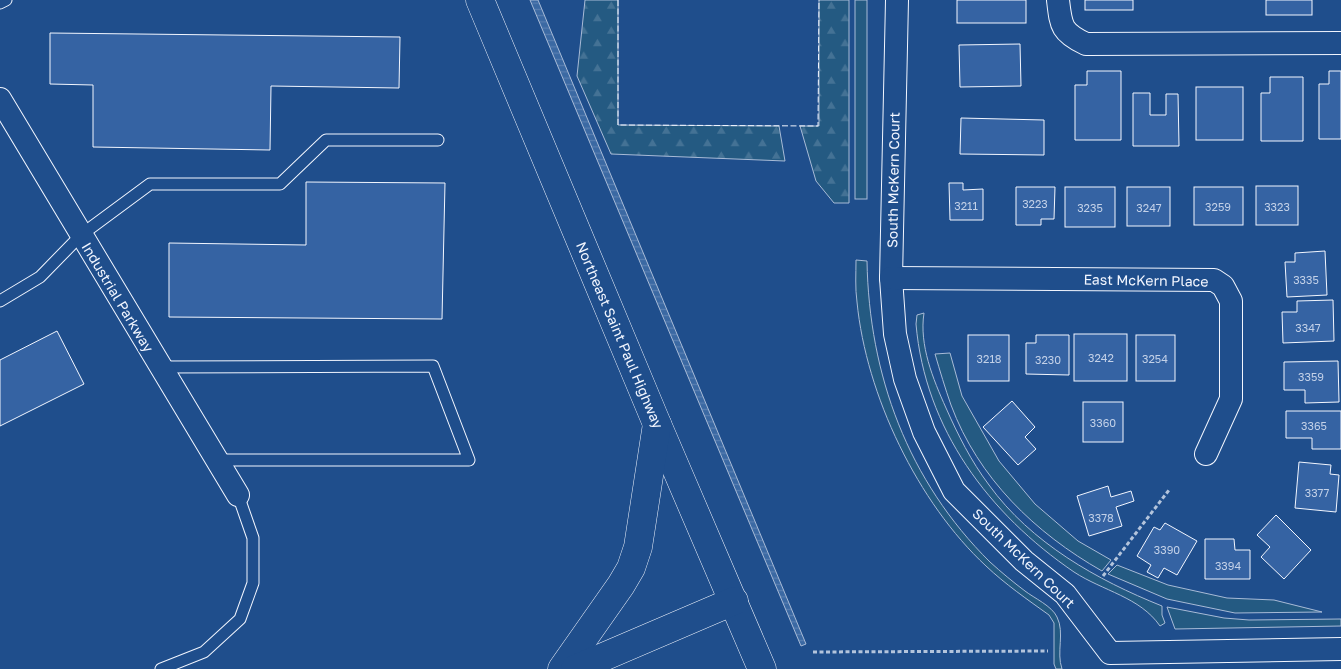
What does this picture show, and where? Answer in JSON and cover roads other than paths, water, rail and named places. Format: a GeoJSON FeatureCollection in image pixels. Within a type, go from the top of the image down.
{"type":"FeatureCollection","features":[{"type":"Feature","properties":{"kind":"highway","name":"Northeast Saint Paul Highway"},"geometry":{"type":"LineString","coordinates":[[480,0],[657,424],[762,669]]}},
{"type":"Feature","properties":{"kind":"highway"},"geometry":{"type":"LineString","coordinates":[[562,669],[631,568],[638,547],[657,424]]}},
{"type":"Feature","properties":{"kind":"highway"},"geometry":{"type":"LineString","coordinates":[[575,669],[734,601]]}},
{"type":"Feature","properties":{"kind":"street","name":"South McKern Court"},"geometry":{"type":"LineString","coordinates":[[897,0],[891,278],[895,334],[905,379],[924,432],[954,491],[1024,561],[1065,594],[1110,653],[1341,649]]}},
{"type":"Feature","properties":{"kind":"street"},"geometry":{"type":"LineString","coordinates":[[1058,0],[1061,26],[1071,37],[1086,44],[1341,43]]}},
{"type":"Feature","properties":{"kind":"street","name":"Industrial Parkway"},"geometry":{"type":"LineString","coordinates":[[0,99],[238,495]]}},
{"type":"Feature","properties":{"kind":"street","name":"East McKern Place"},"geometry":{"type":"LineString","coordinates":[[891,278],[1214,280],[1223,286],[1231,301],[1231,399],[1206,454]]}},
{"type":"Feature","properties":{"kind":"lane"},"geometry":{"type":"LineString","coordinates":[[0,3],[6,0]]}},
{"type":"Feature","properties":{"kind":"lane"},"geometry":{"type":"LineString","coordinates":[[0,301],[40,277],[81,235],[150,184],[280,184],[326,140],[438,140]]}},
{"type":"Feature","properties":{"kind":"lane"},"geometry":{"type":"LineString","coordinates":[[161,367],[433,366],[469,460],[217,460]]}},
{"type":"Feature","properties":{"kind":"lane"},"geometry":{"type":"LineString","coordinates":[[161,669],[204,652],[240,619],[253,583],[253,538],[238,495]]}}]}
